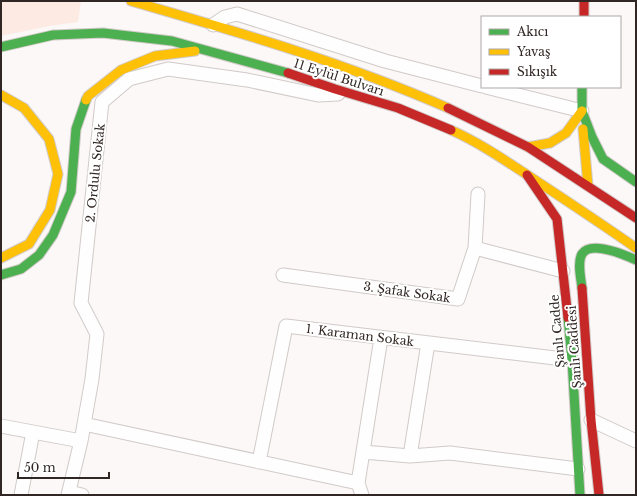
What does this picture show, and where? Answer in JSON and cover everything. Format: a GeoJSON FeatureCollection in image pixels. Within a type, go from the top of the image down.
{"type":"FeatureCollection","features":[{"type":"Feature","properties":{"kind":"main road","name":"11 Eylül Bulvarı"},"geometry":{"type":"LineString","coordinates":[[131,1],[213,25],[358,72],[411,92],[528,147],[636,218]]}},
{"type":"Feature","properties":{"kind":"main road"},"geometry":{"type":"LineString","coordinates":[[584,1],[584,16]]}},
{"type":"Feature","properties":{"kind":"main road","name":"11 Eylül Bulvarı"},"geometry":{"type":"LineString","coordinates":[[1,47],[53,35],[103,33],[172,41],[277,69],[398,108],[464,136],[498,156],[636,248]]}},
{"type":"Feature","properties":{"kind":"main road"},"geometry":{"type":"LineString","coordinates":[[1,276],[21,269],[39,255],[53,235],[71,192],[76,129],[88,96],[120,70],[155,56],[206,49]]}},
{"type":"Feature","properties":{"kind":"main road"},"geometry":{"type":"LineString","coordinates":[[582,88],[582,111],[588,186]]}},
{"type":"Feature","properties":{"kind":"main road"},"geometry":{"type":"LineString","coordinates":[[1,95],[24,108],[49,139],[58,174],[50,210],[29,244],[1,258]]}},
{"type":"Feature","properties":{"kind":"main road"},"geometry":{"type":"LineString","coordinates":[[528,147],[550,143],[566,133],[582,111]]}},
{"type":"Feature","properties":{"kind":"main road"},"geometry":{"type":"LineString","coordinates":[[582,111],[592,137],[603,158],[636,182]]}},
{"type":"Feature","properties":{"kind":"main road","name":"Şanlı Cadde"},"geometry":{"type":"LineString","coordinates":[[527,175],[556,219],[572,360],[580,495]]}},
{"type":"Feature","properties":{"kind":"main road","name":"Şanlı Caddesi"},"geometry":{"type":"LineString","coordinates":[[599,495],[580,263],[582,254],[587,249],[594,248],[611,251],[636,260]]}},
{"type":"Feature","properties":{"kind":"street"},"geometry":{"type":"LineString","coordinates":[[213,25],[225,17],[237,14],[385,62],[481,86]]}},
{"type":"Feature","properties":{"kind":"street","name":"2. Ordulu Sokak"},"geometry":{"type":"LineString","coordinates":[[73,494],[92,379],[97,334],[81,303],[102,102],[129,79],[168,69],[247,80],[318,95],[348,93]]}},
{"type":"Feature","properties":{"kind":"street"},"geometry":{"type":"LineString","coordinates":[[490,88],[582,111]]}},
{"type":"Feature","properties":{"kind":"street"},"geometry":{"type":"LineString","coordinates":[[478,194],[475,248],[563,271]]}},
{"type":"Feature","properties":{"kind":"street","name":"3. Şafak Sokak"},"geometry":{"type":"LineString","coordinates":[[283,275],[458,299],[475,248]]}},
{"type":"Feature","properties":{"kind":"street","name":"1. Karaman Sokak"},"geometry":{"type":"LineString","coordinates":[[259,462],[286,326],[572,360]]}},
{"type":"Feature","properties":{"kind":"street"},"geometry":{"type":"LineString","coordinates":[[84,424],[259,462],[360,489],[363,452],[382,338]]}},
{"type":"Feature","properties":{"kind":"street"},"geometry":{"type":"LineString","coordinates":[[410,456],[428,343]]}},
{"type":"Feature","properties":{"kind":"street"},"geometry":{"type":"LineString","coordinates":[[592,420],[636,441]]}},
{"type":"Feature","properties":{"kind":"street"},"geometry":{"type":"LineString","coordinates":[[1,426],[81,441]]}},
{"type":"Feature","properties":{"kind":"street"},"geometry":{"type":"LineString","coordinates":[[21,495],[34,432]]}},
{"type":"Feature","properties":{"kind":"street"},"geometry":{"type":"LineString","coordinates":[[363,452],[410,456],[450,453],[578,469]]}},
{"type":"Feature","properties":{"kind":"shaded area"},"geometry":{"type":"Polygon","coordinates":[[[1,1],[81,1],[78,22],[49,26],[1,36],[1,1]]]}},
{"type":"Feature","properties":{"kind":"traffic: fast"},"geometry":{"type":"LineString","coordinates":[[1,47],[53,35],[103,33],[172,41],[288,73]]}},
{"type":"Feature","properties":{"kind":"traffic: fast"},"geometry":{"type":"LineString","coordinates":[[582,88],[582,111]]}},
{"type":"Feature","properties":{"kind":"traffic: fast"},"geometry":{"type":"LineString","coordinates":[[1,275],[21,269],[39,255],[53,235],[71,192],[76,129],[86,100]]}},
{"type":"Feature","properties":{"kind":"traffic: fast"},"geometry":{"type":"LineString","coordinates":[[582,111],[592,137],[603,159],[636,182]]}},
{"type":"Feature","properties":{"kind":"traffic: fast"},"geometry":{"type":"LineString","coordinates":[[582,288],[580,261],[582,254],[586,250],[600,248],[636,260]]}},
{"type":"Feature","properties":{"kind":"traffic: fast"},"geometry":{"type":"LineString","coordinates":[[568,318],[580,495]]}},
{"type":"Feature","properties":{"kind":"traffic: slow"},"geometry":{"type":"LineString","coordinates":[[131,1],[291,49],[370,77],[448,108]]}},
{"type":"Feature","properties":{"kind":"traffic: slow"},"geometry":{"type":"LineString","coordinates":[[86,100],[88,96],[121,70],[155,56],[195,51]]}},
{"type":"Feature","properties":{"kind":"traffic: slow"},"geometry":{"type":"LineString","coordinates":[[1,95],[24,108],[49,139],[58,174],[50,210],[29,244],[1,258]]}},
{"type":"Feature","properties":{"kind":"traffic: slow"},"geometry":{"type":"LineString","coordinates":[[528,147],[550,143],[566,133],[582,111]]}},
{"type":"Feature","properties":{"kind":"traffic: slow"},"geometry":{"type":"LineString","coordinates":[[583,129],[588,186]]}},
{"type":"Feature","properties":{"kind":"traffic: slow"},"geometry":{"type":"LineString","coordinates":[[451,130],[503,159],[636,248]]}},
{"type":"Feature","properties":{"kind":"traffic: jam"},"geometry":{"type":"LineString","coordinates":[[584,1],[584,16]]}},
{"type":"Feature","properties":{"kind":"traffic: jam"},"geometry":{"type":"LineString","coordinates":[[288,73],[398,108],[451,130]]}},
{"type":"Feature","properties":{"kind":"traffic: jam"},"geometry":{"type":"LineString","coordinates":[[448,108],[528,147],[636,218]]}},
{"type":"Feature","properties":{"kind":"traffic: jam"},"geometry":{"type":"LineString","coordinates":[[527,175],[557,219],[568,318]]}},
{"type":"Feature","properties":{"kind":"traffic: jam"},"geometry":{"type":"LineString","coordinates":[[582,288],[591,420],[599,495]]}}]}
